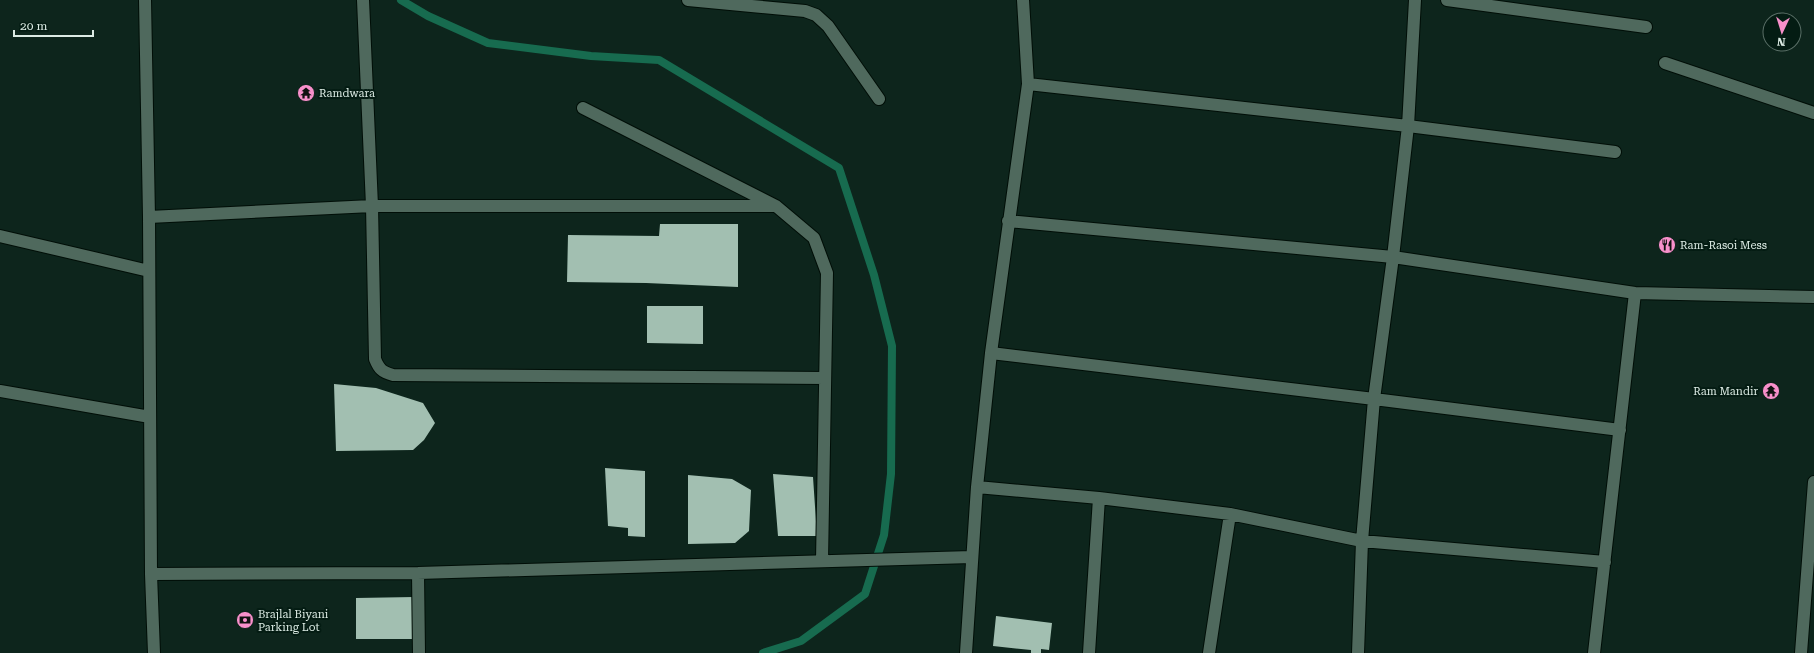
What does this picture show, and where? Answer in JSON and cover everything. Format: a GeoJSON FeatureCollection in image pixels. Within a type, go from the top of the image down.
{"type":"FeatureCollection","features":[{"type":"Feature","properties":{"kind":"street"},"geometry":{"type":"LineString","coordinates":[[145,0],[149,217],[151,574],[154,653]]}},
{"type":"Feature","properties":{"kind":"street"},"geometry":{"type":"LineString","coordinates":[[363,0],[372,206],[375,359],[379,369],[393,375],[825,378]]}},
{"type":"Feature","properties":{"kind":"street"},"geometry":{"type":"LineString","coordinates":[[688,0],[806,5],[828,26],[879,99]]}},
{"type":"Feature","properties":{"kind":"street"},"geometry":{"type":"LineString","coordinates":[[966,653],[977,487],[991,353],[1028,84],[1023,0]]}},
{"type":"Feature","properties":{"kind":"street"},"geometry":{"type":"LineString","coordinates":[[1358,653],[1362,541],[1374,398],[1393,258],[1408,126],[1415,0]]}},
{"type":"Feature","properties":{"kind":"street"},"geometry":{"type":"LineString","coordinates":[[1447,0],[1646,27]]}},
{"type":"Feature","properties":{"kind":"street"},"geometry":{"type":"LineString","coordinates":[[1665,63],[1814,113]]}},
{"type":"Feature","properties":{"kind":"street"},"geometry":{"type":"LineString","coordinates":[[1028,84],[1408,126],[1615,152]]}},
{"type":"Feature","properties":{"kind":"street"},"geometry":{"type":"LineString","coordinates":[[583,108],[776,206],[814,238],[827,273],[822,561]]}},
{"type":"Feature","properties":{"kind":"street"},"geometry":{"type":"LineString","coordinates":[[149,217],[372,206],[776,206]]}},
{"type":"Feature","properties":{"kind":"street"},"geometry":{"type":"LineString","coordinates":[[1008,221],[1393,258],[1635,293],[1814,297]]}},
{"type":"Feature","properties":{"kind":"street"},"geometry":{"type":"LineString","coordinates":[[0,236],[149,271]]}},
{"type":"Feature","properties":{"kind":"street"},"geometry":{"type":"LineString","coordinates":[[1594,653],[1635,293]]}},
{"type":"Feature","properties":{"kind":"street"},"geometry":{"type":"LineString","coordinates":[[991,353],[1374,398],[1620,430]]}},
{"type":"Feature","properties":{"kind":"street"},"geometry":{"type":"LineString","coordinates":[[0,391],[150,417]]}},
{"type":"Feature","properties":{"kind":"street"},"geometry":{"type":"LineString","coordinates":[[1801,653],[1810,596],[1814,482]]}},
{"type":"Feature","properties":{"kind":"street"},"geometry":{"type":"LineString","coordinates":[[977,487],[1099,498],[1230,514],[1362,541],[1605,562]]}},
{"type":"Feature","properties":{"kind":"street"},"geometry":{"type":"LineString","coordinates":[[1090,653],[1099,498]]}},
{"type":"Feature","properties":{"kind":"street"},"geometry":{"type":"LineString","coordinates":[[1209,653],[1230,514]]}},
{"type":"Feature","properties":{"kind":"street"},"geometry":{"type":"LineString","coordinates":[[151,574],[418,573],[972,557]]}},
{"type":"Feature","properties":{"kind":"street"},"geometry":{"type":"LineString","coordinates":[[418,573],[419,653]]}},
{"type":"Feature","properties":{"kind":"building"},"geometry":{"type":"Polygon","coordinates":[[[660,224],[738,224],[738,287],[646,283],[567,282],[568,235],[659,236],[660,224]]]}},
{"type":"Feature","properties":{"kind":"building"},"geometry":{"type":"Polygon","coordinates":[[[647,306],[703,306],[703,344],[647,343],[647,306]]]}},
{"type":"Feature","properties":{"kind":"building"},"geometry":{"type":"Polygon","coordinates":[[[334,384],[376,388],[423,403],[435,423],[424,440],[413,450],[336,451],[334,384]]]}},
{"type":"Feature","properties":{"kind":"building"},"geometry":{"type":"Polygon","coordinates":[[[605,468],[645,471],[645,537],[628,536],[628,528],[608,526],[605,468]]]}},
{"type":"Feature","properties":{"kind":"building"},"geometry":{"type":"Polygon","coordinates":[[[773,474],[813,477],[817,536],[778,536],[773,474]]]}},
{"type":"Feature","properties":{"kind":"building"},"geometry":{"type":"Polygon","coordinates":[[[688,475],[732,479],[751,490],[749,531],[735,543],[688,544],[688,475]]]}},
{"type":"Feature","properties":{"kind":"building"},"geometry":{"type":"Polygon","coordinates":[[[414,597],[415,639],[356,639],[356,598],[414,597]]]}},
{"type":"Feature","properties":{"kind":"building"},"geometry":{"type":"Polygon","coordinates":[[[996,616],[1052,623],[1049,650],[1041,649],[1041,653],[1031,653],[1031,650],[993,646],[996,616]]]}},
{"type":"Feature","properties":{"kind":"waterway"},"geometry":{"type":"LineString","coordinates":[[401,0],[428,16],[488,43],[591,56],[659,60],[839,168],[874,275],[892,346],[891,474],[884,535],[865,594],[801,641],[763,653]]}},
{"type":"Feature","properties":{"kind":"place","name":"Ramdwara"},"geometry":{"type":"Point","coordinates":[306,93]}},
{"type":"Feature","properties":{"kind":"place","name":"Ram-Rasoi Mess"},"geometry":{"type":"Point","coordinates":[1667,245]}},
{"type":"Feature","properties":{"kind":"place","name":"Ram Mandir"},"geometry":{"type":"Point","coordinates":[1771,391]}},
{"type":"Feature","properties":{"kind":"place","name":"Brajlal Biyani Parking Lot"},"geometry":{"type":"Point","coordinates":[245,620]}}]}
